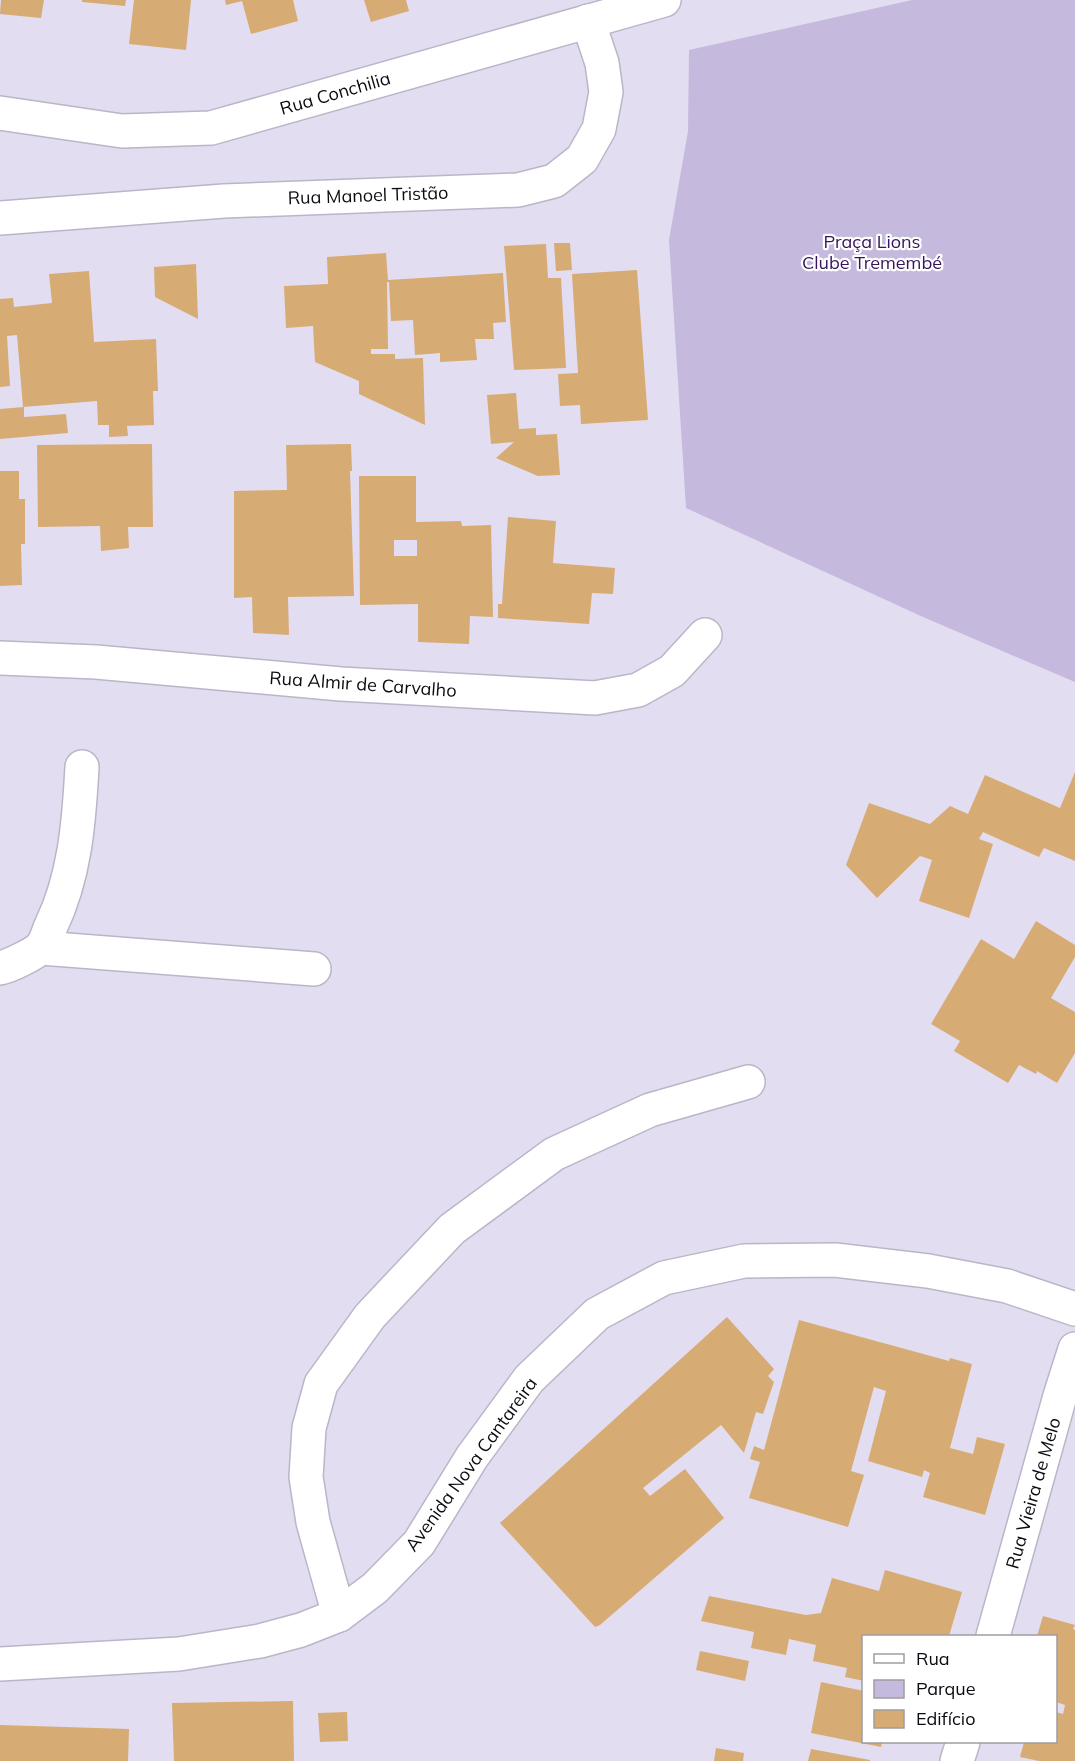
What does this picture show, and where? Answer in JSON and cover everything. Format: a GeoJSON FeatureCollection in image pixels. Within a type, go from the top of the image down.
{"type":"FeatureCollection","features":[{"type":"Feature","properties":{"kind":"street","name":"Rua Conchilia"},"geometry":{"type":"LineString","coordinates":[[0,113],[122,131],[211,128],[664,0]]}},
{"type":"Feature","properties":{"kind":"street","name":"Rua Manoel Tristão"},"geometry":{"type":"LineString","coordinates":[[0,218],[224,201],[518,190],[554,181],[582,159],[599,129],[606,92],[602,63],[588,21]]}},
{"type":"Feature","properties":{"kind":"street","name":"Rua Almir de Carvalho"},"geometry":{"type":"LineString","coordinates":[[0,658],[96,662],[341,684],[595,698],[638,690],[672,671],[705,635]]}},
{"type":"Feature","properties":{"kind":"street"},"geometry":{"type":"LineString","coordinates":[[0,968],[10,966],[41,948],[60,908],[72,867],[79,821],[82,767]]}},
{"type":"Feature","properties":{"kind":"street"},"geometry":{"type":"LineString","coordinates":[[41,948],[314,969]]}},
{"type":"Feature","properties":{"kind":"street"},"geometry":{"type":"LineString","coordinates":[[339,1615],[313,1522],[306,1477],[309,1428],[321,1384],[370,1316],[452,1229],[554,1154],[650,1110],[748,1082]]}},
{"type":"Feature","properties":{"kind":"street","name":"Avenida Nova Cantareira"},"geometry":{"type":"LineString","coordinates":[[0,1664],[179,1654],[260,1641],[301,1630],[339,1615],[375,1588],[418,1543],[472,1457],[529,1379],[597,1314],[664,1278],[744,1261],[836,1260],[928,1271],[1007,1286],[1075,1309]]}},
{"type":"Feature","properties":{"kind":"street","name":"Rua Vieira de Melo"},"geometry":{"type":"LineString","coordinates":[[993,1635],[1075,1349]]}},
{"type":"Feature","properties":{"kind":"street"},"geometry":{"type":"LineString","coordinates":[[957,1761],[963,1743]]}},
{"type":"Feature","properties":{"kind":"green space","name":"Praça Lions Clube Tremembé"},"geometry":{"type":"Polygon","coordinates":[[[912,0],[1075,0],[1075,682],[923,617],[686,508],[669,240],[688,131],[689,50],[912,0]]]}},
{"type":"Feature","properties":{"kind":"building"},"geometry":{"type":"Polygon","coordinates":[[[1,0],[44,0],[41,18],[0,14],[1,0]]]}},
{"type":"Feature","properties":{"kind":"building"},"geometry":{"type":"Polygon","coordinates":[[[82,0],[126,0],[125,6],[82,2],[82,0]]]}},
{"type":"Feature","properties":{"kind":"building"},"geometry":{"type":"Polygon","coordinates":[[[134,0],[191,0],[186,50],[129,44],[134,0]]]}},
{"type":"Feature","properties":{"kind":"building"},"geometry":{"type":"Polygon","coordinates":[[[225,0],[293,0],[298,21],[251,34],[242,1],[226,5],[225,0]]]}},
{"type":"Feature","properties":{"kind":"building"},"geometry":{"type":"Polygon","coordinates":[[[364,0],[406,0],[409,11],[371,22],[364,0]]]}},
{"type":"Feature","properties":{"kind":"building"},"geometry":{"type":"Polygon","coordinates":[[[554,243],[570,243],[572,270],[556,271],[554,243]]]}},
{"type":"Feature","properties":{"kind":"building"},"geometry":{"type":"Polygon","coordinates":[[[546,244],[548,278],[561,278],[566,368],[514,370],[504,246],[546,244]]]}},
{"type":"Feature","properties":{"kind":"building"},"geometry":{"type":"Polygon","coordinates":[[[386,253],[388,280],[503,273],[506,322],[493,323],[494,339],[475,339],[477,360],[440,362],[440,353],[415,355],[413,320],[391,321],[389,282],[387,282],[388,349],[371,349],[371,354],[395,354],[395,359],[423,358],[425,425],[359,394],[359,381],[315,362],[313,326],[286,328],[284,286],[328,284],[327,257],[386,253]]]}},
{"type":"Feature","properties":{"kind":"building"},"geometry":{"type":"Polygon","coordinates":[[[196,264],[198,319],[155,297],[154,267],[196,264]]]}},
{"type":"Feature","properties":{"kind":"building"},"geometry":{"type":"Polygon","coordinates":[[[637,270],[648,420],[581,424],[580,405],[560,406],[558,374],[578,373],[572,274],[637,270]]]}},
{"type":"Feature","properties":{"kind":"building"},"geometry":{"type":"Polygon","coordinates":[[[89,271],[94,342],[156,339],[158,391],[153,391],[154,425],[127,426],[128,436],[109,437],[109,425],[98,425],[97,401],[23,407],[17,335],[7,336],[10,386],[0,387],[0,299],[13,298],[14,307],[52,303],[49,274],[89,271]]]}},
{"type":"Feature","properties":{"kind":"building"},"geometry":{"type":"Polygon","coordinates":[[[516,393],[519,429],[536,428],[536,435],[557,434],[560,475],[538,476],[496,458],[514,442],[491,444],[487,395],[516,393]]]}},
{"type":"Feature","properties":{"kind":"building"},"geometry":{"type":"Polygon","coordinates":[[[24,407],[24,417],[66,414],[68,433],[0,439],[0,409],[24,407]]]}},
{"type":"Feature","properties":{"kind":"building"},"geometry":{"type":"Polygon","coordinates":[[[152,444],[153,527],[128,527],[129,548],[101,551],[100,526],[38,527],[37,445],[152,444]]]}},
{"type":"Feature","properties":{"kind":"building"},"geometry":{"type":"Polygon","coordinates":[[[351,444],[354,596],[288,597],[289,635],[253,633],[252,597],[234,598],[234,491],[287,490],[286,445],[351,444]]]}},
{"type":"Feature","properties":{"kind":"building"},"geometry":{"type":"Polygon","coordinates":[[[0,471],[19,471],[19,499],[25,499],[25,544],[21,544],[22,585],[0,586],[0,471]]]}},
{"type":"Feature","properties":{"kind":"building"},"geometry":{"type":"Polygon","coordinates":[[[359,476],[416,476],[416,522],[461,521],[462,526],[491,525],[493,617],[470,616],[469,644],[418,642],[418,604],[360,605],[359,476]],[[394,540],[394,556],[417,556],[417,540],[394,540]]]}},
{"type":"Feature","properties":{"kind":"building"},"geometry":{"type":"Polygon","coordinates":[[[508,517],[556,521],[553,563],[615,568],[613,594],[592,593],[589,624],[498,618],[498,604],[502,604],[508,517]]]}},
{"type":"Feature","properties":{"kind":"building"},"geometry":{"type":"Polygon","coordinates":[[[1075,772],[1075,861],[1044,848],[1039,857],[983,832],[979,839],[993,844],[969,918],[919,901],[932,860],[920,856],[877,898],[846,865],[869,803],[930,824],[950,806],[968,814],[985,775],[1060,808],[1075,772]]]}},
{"type":"Feature","properties":{"kind":"building"},"geometry":{"type":"Polygon","coordinates":[[[1036,921],[1075,945],[1075,957],[1051,998],[1075,1012],[1075,1053],[1057,1083],[1037,1071],[1036,1074],[1019,1065],[1008,1083],[954,1051],[960,1041],[931,1024],[981,939],[1014,959],[1036,921]]]}},
{"type":"Feature","properties":{"kind":"building"},"geometry":{"type":"Polygon","coordinates":[[[727,1317],[774,1369],[768,1376],[774,1382],[763,1414],[756,1412],[744,1453],[721,1425],[643,1488],[650,1496],[685,1469],[724,1518],[595,1627],[500,1523],[727,1317]]]}},
{"type":"Feature","properties":{"kind":"building"},"geometry":{"type":"Polygon","coordinates":[[[799,1320],[949,1361],[950,1358],[972,1364],[950,1448],[973,1454],[977,1437],[1005,1444],[985,1515],[923,1497],[930,1473],[924,1470],[922,1477],[868,1461],[886,1391],[874,1387],[851,1471],[864,1475],[848,1527],[749,1498],[760,1462],[750,1459],[754,1446],[764,1450],[799,1320]]]}},
{"type":"Feature","properties":{"kind":"building"},"geometry":{"type":"Polygon","coordinates":[[[885,1570],[962,1592],[949,1635],[862,1635],[862,1681],[845,1677],[847,1668],[813,1661],[816,1645],[789,1639],[786,1655],[751,1648],[754,1632],[701,1621],[709,1596],[806,1615],[821,1613],[832,1578],[879,1591],[885,1570]]]}},
{"type":"Feature","properties":{"kind":"building"},"geometry":{"type":"Polygon","coordinates":[[[1043,1616],[1075,1625],[1073,1629],[1075,1630],[1075,1761],[1039,1761],[1020,1757],[1024,1743],[1057,1743],[1057,1712],[1063,1714],[1065,1705],[1057,1702],[1057,1635],[1037,1635],[1043,1616]]]}},
{"type":"Feature","properties":{"kind":"building"},"geometry":{"type":"Polygon","coordinates":[[[700,1651],[749,1661],[745,1681],[696,1670],[700,1651]]]}},
{"type":"Feature","properties":{"kind":"building"},"geometry":{"type":"Polygon","coordinates":[[[821,1682],[862,1691],[862,1743],[882,1743],[881,1747],[811,1733],[821,1682]]]}},
{"type":"Feature","properties":{"kind":"building"},"geometry":{"type":"Polygon","coordinates":[[[293,1701],[294,1761],[174,1761],[172,1703],[293,1701]]]}},
{"type":"Feature","properties":{"kind":"building"},"geometry":{"type":"Polygon","coordinates":[[[347,1712],[348,1741],[320,1742],[318,1713],[347,1712]]]}},
{"type":"Feature","properties":{"kind":"building"},"geometry":{"type":"Polygon","coordinates":[[[0,1725],[129,1729],[128,1761],[0,1761],[0,1725]]]}},
{"type":"Feature","properties":{"kind":"building"},"geometry":{"type":"Polygon","coordinates":[[[716,1748],[744,1753],[743,1761],[714,1761],[716,1748]]]}},
{"type":"Feature","properties":{"kind":"building"},"geometry":{"type":"Polygon","coordinates":[[[811,1749],[870,1760],[870,1761],[808,1761],[811,1749]]]}}]}
